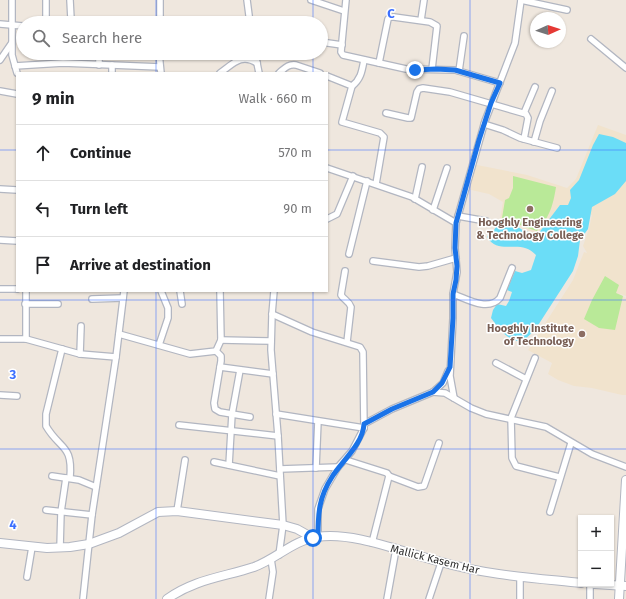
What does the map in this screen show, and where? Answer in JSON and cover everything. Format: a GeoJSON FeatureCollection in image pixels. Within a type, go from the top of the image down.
{"type":"FeatureCollection","features":[{"type":"Feature","properties":{"kind":"main road"},"geometry":{"type":"LineString","coordinates":[[618,599],[623,585],[626,480]]}},
{"type":"Feature","properties":{"kind":"main road"},"geometry":{"type":"LineString","coordinates":[[0,543],[32,547],[60,548],[89,544],[118,533],[158,512],[177,511],[283,525],[316,537]]}},
{"type":"Feature","properties":{"kind":"main road"},"geometry":{"type":"LineString","coordinates":[[167,599],[192,584],[255,566],[279,555],[293,546],[316,537]]}},
{"type":"Feature","properties":{"kind":"main road","name":"Mallick Kasem Har"},"geometry":{"type":"LineString","coordinates":[[316,537],[342,537],[372,543],[441,563],[520,577],[578,583]]}},
{"type":"Feature","properties":{"kind":"street"},"geometry":{"type":"LineString","coordinates":[[12,0],[11,44],[12,55],[18,72]]}},
{"type":"Feature","properties":{"kind":"street"},"geometry":{"type":"LineString","coordinates":[[46,0],[46,16]]}},
{"type":"Feature","properties":{"kind":"street"},"geometry":{"type":"LineString","coordinates":[[70,0],[71,16]]}},
{"type":"Feature","properties":{"kind":"street"},"geometry":{"type":"LineString","coordinates":[[160,0],[160,16]]}},
{"type":"Feature","properties":{"kind":"street"},"geometry":{"type":"LineString","coordinates":[[247,0],[249,16]]}},
{"type":"Feature","properties":{"kind":"street"},"geometry":{"type":"LineString","coordinates":[[311,0],[344,11]]}},
{"type":"Feature","properties":{"kind":"street"},"geometry":{"type":"LineString","coordinates":[[346,0],[342,45],[343,55],[410,69],[459,71],[500,83]]}},
{"type":"Feature","properties":{"kind":"street"},"geometry":{"type":"LineString","coordinates":[[421,20],[424,0]]}},
{"type":"Feature","properties":{"kind":"street"},"geometry":{"type":"LineString","coordinates":[[454,398],[450,383],[450,367],[453,294],[457,272],[455,240],[456,223],[484,124],[515,43],[521,0],[567,10]]}},
{"type":"Feature","properties":{"kind":"street"},"geometry":{"type":"LineString","coordinates":[[379,63],[388,20],[390,17],[421,20],[430,22],[437,26],[432,69]]}},
{"type":"Feature","properties":{"kind":"street"},"geometry":{"type":"LineString","coordinates":[[0,24],[16,25]]}},
{"type":"Feature","properties":{"kind":"street"},"geometry":{"type":"LineString","coordinates":[[459,71],[464,36]]}},
{"type":"Feature","properties":{"kind":"street"},"geometry":{"type":"LineString","coordinates":[[591,39],[626,68]]}},
{"type":"Feature","properties":{"kind":"street"},"geometry":{"type":"LineString","coordinates":[[328,43],[342,45]]}},
{"type":"Feature","properties":{"kind":"street"},"geometry":{"type":"LineString","coordinates":[[0,60],[11,44]]}},
{"type":"Feature","properties":{"kind":"street"},"geometry":{"type":"LineString","coordinates":[[99,60],[99,65]]}},
{"type":"Feature","properties":{"kind":"street"},"geometry":{"type":"LineString","coordinates":[[15,66],[63,63],[112,65],[160,70],[159,60]]}},
{"type":"Feature","properties":{"kind":"street"},"geometry":{"type":"LineString","coordinates":[[221,72],[238,60]]}},
{"type":"Feature","properties":{"kind":"street"},"geometry":{"type":"LineString","coordinates":[[251,60],[257,63]]}},
{"type":"Feature","properties":{"kind":"street"},"geometry":{"type":"LineString","coordinates":[[256,60],[259,72]]}},
{"type":"Feature","properties":{"kind":"street"},"geometry":{"type":"LineString","coordinates":[[364,60],[358,82],[352,86],[342,122],[380,133],[384,138],[376,184]]}},
{"type":"Feature","properties":{"kind":"street"},"geometry":{"type":"LineString","coordinates":[[280,72],[292,64],[317,72]]}},
{"type":"Feature","properties":{"kind":"street"},"geometry":{"type":"LineString","coordinates":[[112,65],[112,72]]}},
{"type":"Feature","properties":{"kind":"street"},"geometry":{"type":"LineString","coordinates":[[328,76],[346,82],[352,86]]}},
{"type":"Feature","properties":{"kind":"street"},"geometry":{"type":"LineString","coordinates":[[524,113],[535,86]]}},
{"type":"Feature","properties":{"kind":"street"},"geometry":{"type":"LineString","coordinates":[[386,113],[411,118],[417,92],[420,89],[450,92],[528,115],[524,139]]}},
{"type":"Feature","properties":{"kind":"street"},"geometry":{"type":"LineString","coordinates":[[0,91],[16,94]]}},
{"type":"Feature","properties":{"kind":"street"},"geometry":{"type":"LineString","coordinates":[[534,142],[540,121],[552,91]]}},
{"type":"Feature","properties":{"kind":"street"},"geometry":{"type":"LineString","coordinates":[[484,124],[524,139],[557,148]]}},
{"type":"Feature","properties":{"kind":"street"},"geometry":{"type":"LineString","coordinates":[[415,199],[422,167]]}},
{"type":"Feature","properties":{"kind":"street"},"geometry":{"type":"LineString","coordinates":[[328,168],[404,194],[456,223]]}},
{"type":"Feature","properties":{"kind":"street"},"geometry":{"type":"LineString","coordinates":[[433,210],[447,168]]}},
{"type":"Feature","properties":{"kind":"street"},"geometry":{"type":"LineString","coordinates":[[328,218],[337,214],[353,176]]}},
{"type":"Feature","properties":{"kind":"street"},"geometry":{"type":"LineString","coordinates":[[349,254],[367,181]]}},
{"type":"Feature","properties":{"kind":"street"},"geometry":{"type":"LineString","coordinates":[[0,189],[16,190]]}},
{"type":"Feature","properties":{"kind":"street"},"geometry":{"type":"LineString","coordinates":[[458,216],[486,221]]}},
{"type":"Feature","properties":{"kind":"street"},"geometry":{"type":"LineString","coordinates":[[0,240],[16,241]]}},
{"type":"Feature","properties":{"kind":"street"},"geometry":{"type":"LineString","coordinates":[[373,261],[419,267],[456,258]]}},
{"type":"Feature","properties":{"kind":"street"},"geometry":{"type":"LineString","coordinates":[[453,294],[480,303],[492,304],[497,302],[512,268]]}},
{"type":"Feature","properties":{"kind":"street"},"geometry":{"type":"LineString","coordinates":[[345,271],[341,295],[350,303],[351,307],[347,342]]}},
{"type":"Feature","properties":{"kind":"street"},"geometry":{"type":"LineString","coordinates":[[0,289],[16,289]]}},
{"type":"Feature","properties":{"kind":"street"},"geometry":{"type":"LineString","coordinates":[[26,292],[26,339]]}},
{"type":"Feature","properties":{"kind":"street"},"geometry":{"type":"LineString","coordinates":[[83,599],[92,515],[116,357],[124,292]]}},
{"type":"Feature","properties":{"kind":"street"},"geometry":{"type":"LineString","coordinates":[[159,345],[168,318],[168,308],[161,292]]}},
{"type":"Feature","properties":{"kind":"street"},"geometry":{"type":"LineString","coordinates":[[180,292],[182,304]]}},
{"type":"Feature","properties":{"kind":"street"},"geometry":{"type":"LineString","coordinates":[[216,351],[221,340],[220,292]]}},
{"type":"Feature","properties":{"kind":"street"},"geometry":{"type":"LineString","coordinates":[[274,292],[271,341],[283,525],[279,555]]}},
{"type":"Feature","properties":{"kind":"street"},"geometry":{"type":"LineString","coordinates":[[92,299],[123,298]]}},
{"type":"Feature","properties":{"kind":"street"},"geometry":{"type":"LineString","coordinates":[[25,304],[58,304]]}},
{"type":"Feature","properties":{"kind":"street"},"geometry":{"type":"LineString","coordinates":[[272,314],[312,332],[360,347],[363,352],[364,426],[352,451],[346,460],[338,467],[320,501],[316,537]]}},
{"type":"Feature","properties":{"kind":"street"},"geometry":{"type":"LineString","coordinates":[[80,354],[81,326]]}},
{"type":"Feature","properties":{"kind":"street"},"geometry":{"type":"LineString","coordinates":[[119,334],[190,354],[216,351]]}},
{"type":"Feature","properties":{"kind":"street"},"geometry":{"type":"LineString","coordinates":[[0,339],[26,339],[80,354],[116,357]]}},
{"type":"Feature","properties":{"kind":"street"},"geometry":{"type":"LineString","coordinates":[[221,340],[271,341]]}},
{"type":"Feature","properties":{"kind":"street"},"geometry":{"type":"LineString","coordinates":[[60,548],[61,512],[71,465],[69,456],[65,449],[46,426],[46,414],[62,349]]}},
{"type":"Feature","properties":{"kind":"street"},"geometry":{"type":"LineString","coordinates":[[216,351],[221,356],[214,406],[217,411],[250,417]]}},
{"type":"Feature","properties":{"kind":"street"},"geometry":{"type":"LineString","coordinates":[[535,358],[511,418],[512,458],[516,466],[559,477]]}},
{"type":"Feature","properties":{"kind":"street"},"geometry":{"type":"LineString","coordinates":[[496,363],[526,379]]}},
{"type":"Feature","properties":{"kind":"street"},"geometry":{"type":"LineString","coordinates":[[276,414],[318,421],[364,426],[392,409],[433,392],[442,383],[450,367]]}},
{"type":"Feature","properties":{"kind":"street"},"geometry":{"type":"LineString","coordinates":[[220,368],[273,374]]}},
{"type":"Feature","properties":{"kind":"street"},"geometry":{"type":"LineString","coordinates":[[229,465],[230,431],[240,370]]}},
{"type":"Feature","properties":{"kind":"street"},"geometry":{"type":"LineString","coordinates":[[433,392],[445,394],[486,414],[511,418],[546,427],[592,454],[626,467]]}},
{"type":"Feature","properties":{"kind":"street"},"geometry":{"type":"LineString","coordinates":[[0,395],[17,396]]}},
{"type":"Feature","properties":{"kind":"street"},"geometry":{"type":"LineString","coordinates":[[316,468],[318,421]]}},
{"type":"Feature","properties":{"kind":"street"},"geometry":{"type":"LineString","coordinates":[[179,425],[278,436]]}},
{"type":"Feature","properties":{"kind":"street"},"geometry":{"type":"LineString","coordinates":[[550,512],[559,477],[571,442]]}},
{"type":"Feature","properties":{"kind":"street"},"geometry":{"type":"LineString","coordinates":[[346,460],[388,473],[389,476],[418,487],[424,486],[439,443]]}},
{"type":"Feature","properties":{"kind":"street"},"geometry":{"type":"LineString","coordinates":[[177,511],[185,460]]}},
{"type":"Feature","properties":{"kind":"street"},"geometry":{"type":"LineString","coordinates":[[214,462],[280,476]]}},
{"type":"Feature","properties":{"kind":"street"},"geometry":{"type":"LineString","coordinates":[[280,469],[338,467]]}},
{"type":"Feature","properties":{"kind":"street"},"geometry":{"type":"LineString","coordinates":[[52,476],[68,478],[96,487]]}},
{"type":"Feature","properties":{"kind":"street"},"geometry":{"type":"LineString","coordinates":[[372,543],[389,476]]}},
{"type":"Feature","properties":{"kind":"street"},"geometry":{"type":"LineString","coordinates":[[46,510],[92,515]]}},
{"type":"Feature","properties":{"kind":"street"},"geometry":{"type":"LineString","coordinates":[[27,577],[32,547]]}},
{"type":"Feature","properties":{"kind":"street"},"geometry":{"type":"LineString","coordinates":[[387,599],[396,550]]}},
{"type":"Feature","properties":{"kind":"street"},"geometry":{"type":"LineString","coordinates":[[270,599],[273,572],[271,559]]}},
{"type":"Feature","properties":{"kind":"street"},"geometry":{"type":"LineString","coordinates":[[428,599],[441,563]]}},
{"type":"Feature","properties":{"kind":"street"},"geometry":{"type":"LineString","coordinates":[[520,577],[520,599]]}},
{"type":"Feature","properties":{"kind":"street"},"geometry":{"type":"LineString","coordinates":[[590,587],[590,599]]}},
{"type":"Feature","properties":{"kind":"shaded area"},"geometry":{"type":"Polygon","coordinates":[[[598,125],[626,135],[626,296],[618,293],[626,298],[626,395],[574,386],[558,380],[548,374],[552,363],[528,350],[573,280],[584,252],[587,253],[583,246],[592,215],[571,208],[537,233],[525,230],[515,223],[500,219],[503,202],[489,194],[467,189],[472,164],[527,175],[567,188],[576,179],[598,125]]]}},
{"type":"Feature","properties":{"kind":"green space"},"geometry":{"type":"Polygon","coordinates":[[[513,176],[556,187],[554,200],[550,210],[537,231],[502,218],[505,200],[509,198],[513,188],[513,176]]]}},
{"type":"Feature","properties":{"kind":"green space"},"geometry":{"type":"Polygon","coordinates":[[[605,276],[619,285],[616,293],[623,296],[615,330],[599,328],[584,319],[605,276]]]}},
{"type":"Feature","properties":{"kind":"water"},"geometry":{"type":"Polygon","coordinates":[[[599,134],[613,137],[626,143],[626,181],[615,194],[592,207],[588,229],[580,240],[578,256],[573,271],[535,330],[522,342],[512,339],[501,330],[491,318],[493,310],[497,304],[506,306],[512,292],[507,290],[515,271],[522,273],[531,270],[536,255],[523,247],[498,246],[492,243],[487,237],[501,220],[515,225],[524,231],[538,234],[560,205],[568,205],[571,198],[570,190],[579,180],[599,134]]]}},
{"type":"Feature","properties":{"kind":"place","name":"Hooghly Engineering & Technology College"},"geometry":{"type":"Point","coordinates":[530,209]}},
{"type":"Feature","properties":{"kind":"place","name":"Hooghly Institute of Technology"},"geometry":{"type":"Point","coordinates":[582,334]}},
{"type":"Feature","properties":{"kind":"route"},"geometry":{"type":"LineString","coordinates":[[313,538],[318,537],[318,509],[325,489],[338,467],[346,460],[352,451],[364,428],[364,424],[378,415],[433,392],[446,378],[450,367],[453,294],[457,266],[455,248],[456,223],[479,140],[491,103],[500,83],[455,70],[415,70]]}}]}
